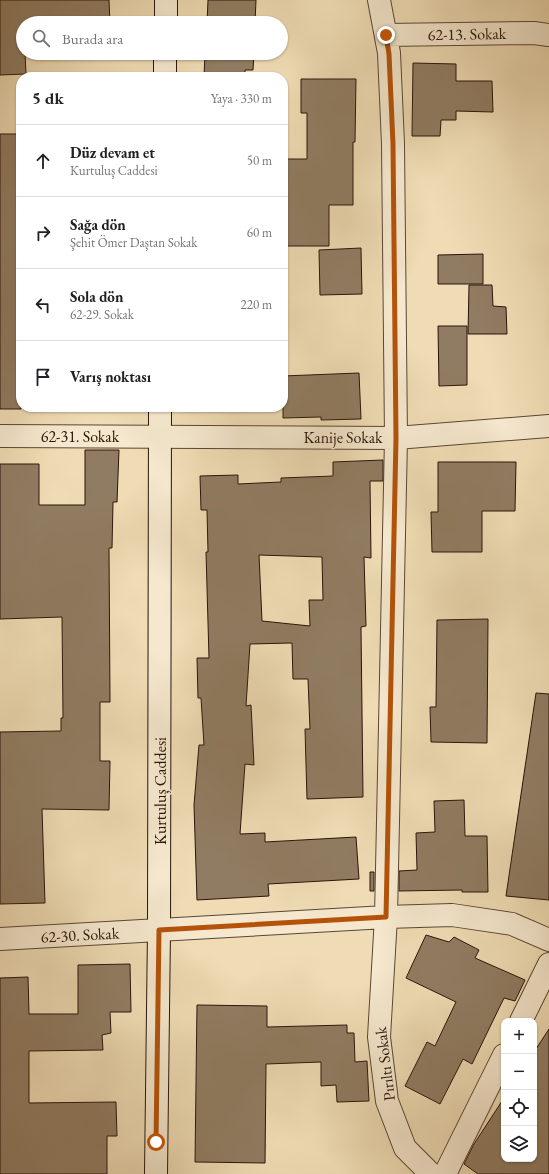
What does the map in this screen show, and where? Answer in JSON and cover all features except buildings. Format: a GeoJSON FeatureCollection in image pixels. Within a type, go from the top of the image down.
{"type":"FeatureCollection","features":[{"type":"Feature","properties":{"kind":"street"},"geometry":{"type":"LineString","coordinates":[[166,0],[166,16]]}},
{"type":"Feature","properties":{"kind":"street","name":"Pırıltı Sokak"},"geometry":{"type":"LineString","coordinates":[[379,0],[389,54],[393,144],[396,438],[386,917],[379,1037],[387,1101],[405,1148],[431,1174]]}},
{"type":"Feature","properties":{"kind":"street","name":"62-13. Sokak"},"geometry":{"type":"LineString","coordinates":[[386,35],[534,33],[549,35]]}},
{"type":"Feature","properties":{"kind":"street"},"geometry":{"type":"LineString","coordinates":[[165,60],[165,72]]}},
{"type":"Feature","properties":{"kind":"street","name":"Kurtuluş Caddesi"},"geometry":{"type":"LineString","coordinates":[[156,1174],[159,930],[160,412]]}},
{"type":"Feature","properties":{"kind":"street","name":"Kanije Sokak"},"geometry":{"type":"LineString","coordinates":[[160,436],[396,438],[549,426]]}},
{"type":"Feature","properties":{"kind":"street","name":"62-31. Sokak"},"geometry":{"type":"LineString","coordinates":[[0,436],[160,436]]}},
{"type":"Feature","properties":{"kind":"street","name":"62-30. Sokak"},"geometry":{"type":"LineString","coordinates":[[0,939],[386,917],[452,915],[512,924],[549,940]]}},
{"type":"Feature","properties":{"kind":"street"},"geometry":{"type":"LineString","coordinates":[[522,1018],[549,964]]}},
{"type":"Feature","properties":{"kind":"street"},"geometry":{"type":"LineString","coordinates":[[445,1174],[501,1061]]}},
{"type":"Feature","properties":{"kind":"route"},"geometry":{"type":"LineString","coordinates":[[156,1142],[159,930],[386,917],[396,438],[393,144],[389,54],[386,35]]}}]}
